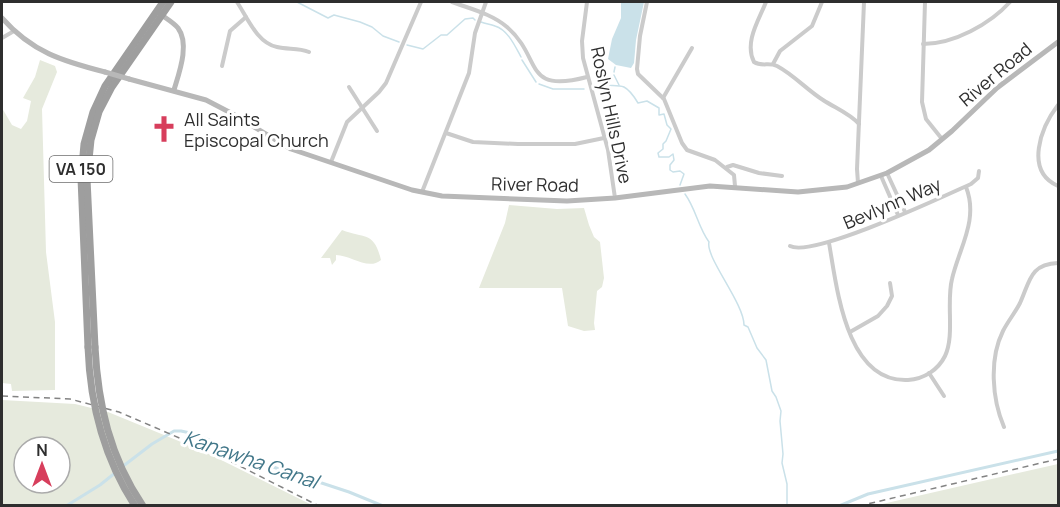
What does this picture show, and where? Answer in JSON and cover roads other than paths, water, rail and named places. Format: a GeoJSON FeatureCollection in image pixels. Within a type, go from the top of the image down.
{"type":"FeatureCollection","features":[{"type":"Feature","properties":{"kind":"highway"},"geometry":{"type":"LineString","coordinates":[[159,13],[163,2]]}},
{"type":"Feature","properties":{"kind":"highway"},"geometry":{"type":"LineString","coordinates":[[159,13],[171,2]]}},
{"type":"Feature","properties":{"kind":"highway","name":"VA 150"},"geometry":{"type":"LineString","coordinates":[[135,506],[116,472],[99,429],[91,387],[87,179],[91,140],[99,112],[109,92],[159,13]]}},
{"type":"Feature","properties":{"kind":"highway","name":"VA 150"},"geometry":{"type":"LineString","coordinates":[[91,347],[107,433],[123,473],[143,506]]}},
{"type":"Feature","properties":{"kind":"main road"},"geometry":{"type":"LineString","coordinates":[[159,13],[177,27],[182,38],[182,56],[174,90]]}},
{"type":"Feature","properties":{"kind":"main road","name":"River Road"},"geometry":{"type":"LineString","coordinates":[[2,18],[30,44],[48,55],[206,100],[284,146],[331,163],[422,192],[461,197],[553,201],[615,198],[700,187],[735,186],[786,192],[809,192],[858,184],[881,176],[921,156],[942,140],[997,88],[1059,42]]}},
{"type":"Feature","properties":{"kind":"street"},"geometry":{"type":"LineString","coordinates":[[237,2],[259,36],[268,44],[279,48],[297,48],[309,52]]}},
{"type":"Feature","properties":{"kind":"street"},"geometry":{"type":"LineString","coordinates":[[331,163],[345,125],[386,83],[421,2]]}},
{"type":"Feature","properties":{"kind":"street"},"geometry":{"type":"LineString","coordinates":[[452,2],[502,23],[512,32],[542,77],[551,82],[587,76]]}},
{"type":"Feature","properties":{"kind":"street"},"geometry":{"type":"LineString","coordinates":[[422,192],[469,73],[475,33],[486,2]]}},
{"type":"Feature","properties":{"kind":"street","name":"Roslyn Hills Drive"},"geometry":{"type":"LineString","coordinates":[[587,2],[582,52],[611,164],[615,198]]}},
{"type":"Feature","properties":{"kind":"street"},"geometry":{"type":"LineString","coordinates":[[647,2],[640,36],[637,72],[663,98],[687,150],[713,159],[727,167],[734,175],[735,186]]}},
{"type":"Feature","properties":{"kind":"street"},"geometry":{"type":"LineString","coordinates":[[773,64],[780,51],[812,26],[822,2]]}},
{"type":"Feature","properties":{"kind":"street"},"geometry":{"type":"LineString","coordinates":[[858,184],[864,2]]}},
{"type":"Feature","properties":{"kind":"street"},"geometry":{"type":"LineString","coordinates":[[925,2],[921,94],[923,110],[928,123],[942,140]]}},
{"type":"Feature","properties":{"kind":"street"},"geometry":{"type":"LineString","coordinates":[[923,44],[972,31],[1010,2]]}},
{"type":"Feature","properties":{"kind":"street"},"geometry":{"type":"LineString","coordinates":[[765,3],[753,32],[752,57],[754,62],[758,65],[773,64],[792,75],[823,100],[859,124]]}},
{"type":"Feature","properties":{"kind":"street"},"geometry":{"type":"LineString","coordinates":[[222,66],[230,31],[246,17]]}},
{"type":"Feature","properties":{"kind":"street"},"geometry":{"type":"LineString","coordinates":[[2,38],[14,31]]}},
{"type":"Feature","properties":{"kind":"street"},"geometry":{"type":"LineString","coordinates":[[663,98],[692,48]]}},
{"type":"Feature","properties":{"kind":"street"},"geometry":{"type":"LineString","coordinates":[[349,87],[377,131]]}},
{"type":"Feature","properties":{"kind":"street"},"geometry":{"type":"LineString","coordinates":[[1059,105],[1049,119],[1041,139],[1039,165],[1047,179],[1059,186]]}},
{"type":"Feature","properties":{"kind":"street"},"geometry":{"type":"LineString","coordinates":[[446,133],[473,142],[518,144],[575,144],[604,138]]}},
{"type":"Feature","properties":{"kind":"street"},"geometry":{"type":"LineString","coordinates":[[727,167],[734,165],[759,173],[782,176]]}},
{"type":"Feature","properties":{"kind":"street"},"geometry":{"type":"LineString","coordinates":[[829,243],[840,306],[863,358],[877,372],[890,377],[908,380],[929,373],[941,362],[948,345],[949,291],[969,225],[970,203],[966,187],[977,180],[979,171]]}},
{"type":"Feature","properties":{"kind":"street"},"geometry":{"type":"LineString","coordinates":[[887,173],[905,212]]}},
{"type":"Feature","properties":{"kind":"street"},"geometry":{"type":"LineString","coordinates":[[881,176],[897,215]]}},
{"type":"Feature","properties":{"kind":"street","name":"Bevlynn Way"},"geometry":{"type":"LineString","coordinates":[[790,246],[798,248],[829,243],[966,187]]}},
{"type":"Feature","properties":{"kind":"street"},"geometry":{"type":"LineString","coordinates":[[1004,427],[998,412],[994,387],[996,359],[1002,331],[1019,305],[1034,271],[1043,266],[1059,263]]}},
{"type":"Feature","properties":{"kind":"street"},"geometry":{"type":"LineString","coordinates":[[850,332],[882,312],[892,296],[890,284]]}},
{"type":"Feature","properties":{"kind":"street"},"geometry":{"type":"LineString","coordinates":[[929,373],[944,396]]}},
{"type":"Feature","properties":{"kind":"water"},"geometry":{"type":"Polygon","coordinates":[[[621,2],[644,2],[634,63],[631,68],[616,65],[608,59],[612,39],[621,18],[621,2]]]}},
{"type":"Feature","properties":{"kind":"waterway"},"geometry":{"type":"LineString","coordinates":[[297,2],[328,18],[334,15],[360,22],[372,27],[383,36],[399,42]]}},
{"type":"Feature","properties":{"kind":"waterway"},"geometry":{"type":"LineString","coordinates":[[407,45],[423,49],[441,35],[447,35],[465,19],[475,20]]}},
{"type":"Feature","properties":{"kind":"waterway"},"geometry":{"type":"LineString","coordinates":[[481,22],[504,31],[521,57]]}},
{"type":"Feature","properties":{"kind":"waterway"},"geometry":{"type":"LineString","coordinates":[[522,60],[536,82]]}},
{"type":"Feature","properties":{"kind":"waterway"},"geometry":{"type":"LineString","coordinates":[[614,72],[615,67]]}},
{"type":"Feature","properties":{"kind":"waterway"},"geometry":{"type":"LineString","coordinates":[[614,75],[619,85]]}},
{"type":"Feature","properties":{"kind":"waterway"},"geometry":{"type":"LineString","coordinates":[[539,84],[553,89],[584,89]]}},
{"type":"Feature","properties":{"kind":"waterway"},"geometry":{"type":"LineString","coordinates":[[595,86],[621,86],[629,91],[638,103],[647,101],[659,108],[659,115],[664,114],[667,125],[671,129],[663,144],[663,149],[658,153],[659,157],[669,157],[673,154],[674,160],[670,165],[670,170],[684,174],[680,185]]}},
{"type":"Feature","properties":{"kind":"waterway"},"geometry":{"type":"LineString","coordinates":[[685,194],[709,242],[713,258],[738,305],[744,325],[748,327],[757,348],[766,360],[772,391],[781,411],[782,463],[787,484],[787,506]]}},
{"type":"Feature","properties":{"kind":"waterway","name":"Kanawha Canal"},"geometry":{"type":"LineString","coordinates":[[122,467],[152,444],[174,431],[181,431],[195,434],[264,464],[349,492],[383,506]]}},
{"type":"Feature","properties":{"kind":"waterway","name":"Kanawha Canal"},"geometry":{"type":"LineString","coordinates":[[839,506],[868,494],[1058,451]]}},
{"type":"Feature","properties":{"kind":"waterway","name":"Kanawha Canal"},"geometry":{"type":"LineString","coordinates":[[66,506],[115,473]]}},
{"type":"Feature","properties":{"kind":"railway"},"geometry":{"type":"LineString","coordinates":[[2,396],[70,399],[119,412],[212,452],[319,506]]}},
{"type":"Feature","properties":{"kind":"railway"},"geometry":{"type":"LineString","coordinates":[[859,506],[1058,459]]}},
{"type":"Feature","properties":{"kind":"place","name":"All Saints Episcopal Church"},"geometry":{"type":"Point","coordinates":[164,129]}}]}
